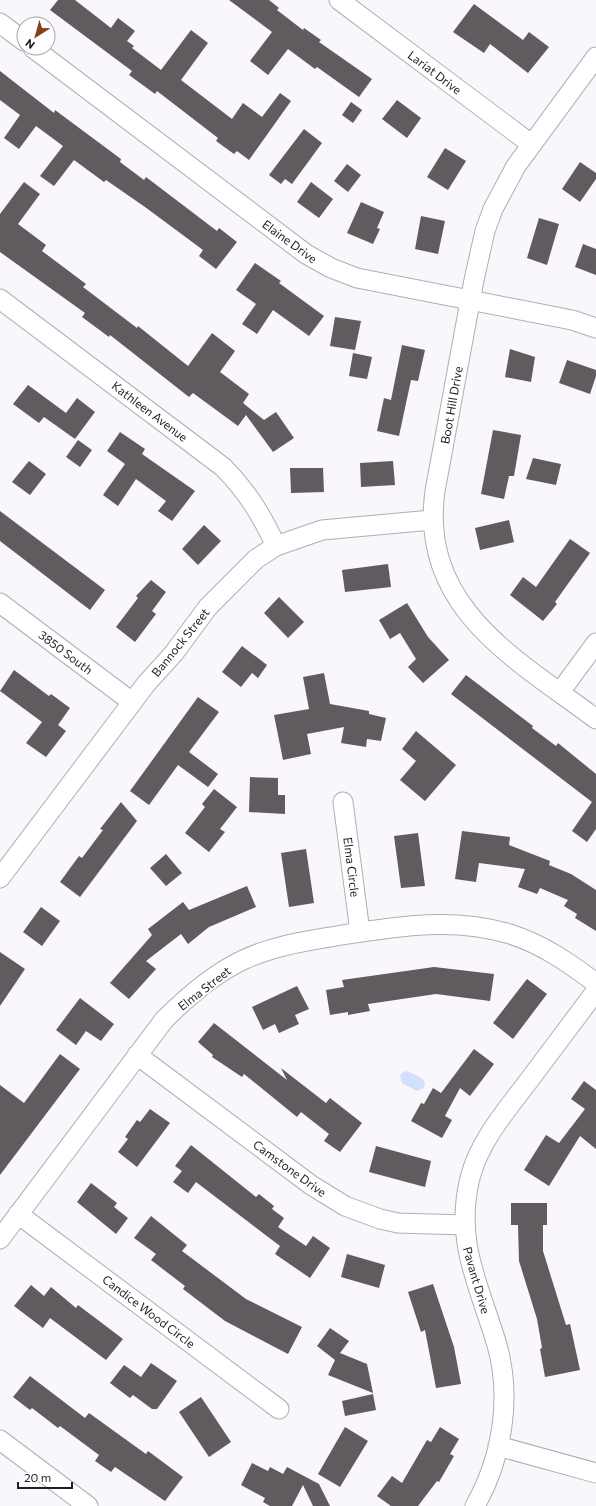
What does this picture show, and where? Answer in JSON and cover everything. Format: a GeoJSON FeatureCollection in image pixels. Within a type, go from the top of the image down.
{"type":"FeatureCollection","features":[{"type":"Feature","properties":{"kind":"street","name":"Lariat Drive"},"geometry":{"type":"LineString","coordinates":[[339,0],[531,144]]}},
{"type":"Feature","properties":{"kind":"street"},"geometry":{"type":"LineString","coordinates":[[0,23],[16,35]]}},
{"type":"Feature","properties":{"kind":"street","name":"Elaine Drive"},"geometry":{"type":"LineString","coordinates":[[44,56],[318,262],[357,278],[572,320],[596,328]]}},
{"type":"Feature","properties":{"kind":"street","name":"Boot Hill Drive"},"geometry":{"type":"LineString","coordinates":[[596,57],[531,144],[506,182],[494,209],[479,253],[435,491],[432,520],[441,561],[466,612],[494,642],[596,719]]}},
{"type":"Feature","properties":{"kind":"street","name":"Kathleen Avenue"},"geometry":{"type":"LineString","coordinates":[[0,299],[223,467],[247,494],[257,509],[276,546]]}},
{"type":"Feature","properties":{"kind":"street","name":"Bannock Street"},"geometry":{"type":"LineString","coordinates":[[0,878],[132,702],[226,587],[256,559],[276,546],[307,534],[336,527],[432,520]]}},
{"type":"Feature","properties":{"kind":"street","name":"3850 South"},"geometry":{"type":"LineString","coordinates":[[0,603],[132,702]]}},
{"type":"Feature","properties":{"kind":"street"},"geometry":{"type":"LineString","coordinates":[[560,692],[596,643]]}},
{"type":"Feature","properties":{"kind":"street","name":"Elma Circle"},"geometry":{"type":"LineString","coordinates":[[343,802],[360,932]]}},
{"type":"Feature","properties":{"kind":"street","name":"Elma Street"},"geometry":{"type":"LineString","coordinates":[[0,1239],[154,1032],[179,1005],[210,980],[231,966],[254,955],[281,946],[360,932],[426,924],[470,925],[491,929],[529,941],[546,949],[575,967],[596,983]]}},
{"type":"Feature","properties":{"kind":"street","name":"Pavant Drive"},"geometry":{"type":"LineString","coordinates":[[475,1506],[487,1482],[498,1446],[504,1411],[501,1366],[497,1346],[467,1252],[465,1225],[470,1178],[482,1147],[498,1122],[596,991]]}},
{"type":"Feature","properties":{"kind":"street","name":"Camstone Drive"},"geometry":{"type":"LineString","coordinates":[[137,1055],[311,1185],[345,1206],[380,1219],[398,1223],[465,1225]]}},
{"type":"Feature","properties":{"kind":"street","name":"Candice Wood Circle"},"geometry":{"type":"LineString","coordinates":[[18,1214],[279,1408]]}},
{"type":"Feature","properties":{"kind":"street"},"geometry":{"type":"LineString","coordinates":[[0,1440],[88,1506]]}},
{"type":"Feature","properties":{"kind":"street"},"geometry":{"type":"LineString","coordinates":[[498,1446],[596,1473]]}},
{"type":"Feature","properties":{"kind":"water"},"geometry":{"type":"Polygon","coordinates":[[[408,1071],[423,1079],[425,1083],[424,1088],[417,1091],[402,1083],[400,1075],[408,1071]]]}},
{"type":"Feature","properties":{"kind":"building"},"geometry":{"type":"Polygon","coordinates":[[[58,0],[75,0],[111,28],[118,18],[135,31],[127,41],[134,46],[132,48],[161,70],[191,30],[208,43],[181,80],[232,119],[243,103],[262,117],[280,93],[291,101],[249,160],[237,151],[234,154],[216,141],[218,138],[157,91],[155,94],[129,75],[132,71],[50,10],[58,0]]]}},
{"type":"Feature","properties":{"kind":"building"},"geometry":{"type":"Polygon","coordinates":[[[229,0],[269,0],[279,8],[277,10],[303,30],[304,28],[321,40],[319,42],[372,79],[359,97],[317,67],[315,69],[288,49],[268,75],[250,61],[272,32],[229,0]]]}},
{"type":"Feature","properties":{"kind":"building"},"geometry":{"type":"Polygon","coordinates":[[[474,4],[523,40],[529,32],[549,47],[528,73],[490,44],[484,53],[453,32],[474,4]]]}},
{"type":"Feature","properties":{"kind":"building"},"geometry":{"type":"Polygon","coordinates":[[[0,71],[54,113],[55,110],[121,159],[120,162],[144,180],[146,177],[217,231],[219,228],[237,242],[216,269],[199,256],[203,250],[145,207],[106,180],[104,182],[74,160],[54,186],[40,176],[63,146],[36,126],[19,149],[4,138],[20,115],[0,100],[0,71]]]}},
{"type":"Feature","properties":{"kind":"building"},"geometry":{"type":"Polygon","coordinates":[[[397,100],[421,118],[407,138],[382,119],[397,100]]]}},
{"type":"Feature","properties":{"kind":"building"},"geometry":{"type":"Polygon","coordinates":[[[351,102],[362,110],[353,123],[342,115],[351,102]]]}},
{"type":"Feature","properties":{"kind":"building"},"geometry":{"type":"Polygon","coordinates":[[[304,129],[322,143],[292,184],[285,179],[281,184],[269,175],[304,129]]]}},
{"type":"Feature","properties":{"kind":"building"},"geometry":{"type":"Polygon","coordinates":[[[445,148],[466,161],[448,190],[427,177],[445,148]]]}},
{"type":"Feature","properties":{"kind":"building"},"geometry":{"type":"Polygon","coordinates":[[[580,162],[596,173],[596,179],[580,202],[562,189],[580,162]]]}},
{"type":"Feature","properties":{"kind":"building"},"geometry":{"type":"Polygon","coordinates":[[[347,164],[361,175],[348,192],[334,181],[347,164]]]}},
{"type":"Feature","properties":{"kind":"building"},"geometry":{"type":"Polygon","coordinates":[[[24,182],[40,194],[18,224],[46,245],[42,251],[86,284],[83,287],[137,328],[138,326],[188,366],[212,333],[235,351],[220,372],[249,394],[243,403],[264,420],[276,412],[294,438],[273,452],[246,415],[238,426],[193,393],[189,397],[110,335],[109,337],[82,317],[85,313],[0,252],[0,214],[24,182]]]}},
{"type":"Feature","properties":{"kind":"building"},"geometry":{"type":"Polygon","coordinates":[[[311,182],[333,199],[319,218],[297,202],[311,182]]]}},
{"type":"Feature","properties":{"kind":"building"},"geometry":{"type":"Polygon","coordinates":[[[361,202],[384,212],[377,228],[380,229],[373,244],[347,233],[361,202]]]}},
{"type":"Feature","properties":{"kind":"building"},"geometry":{"type":"Polygon","coordinates":[[[421,216],[445,221],[438,254],[415,249],[421,216]]]}},
{"type":"Feature","properties":{"kind":"building"},"geometry":{"type":"Polygon","coordinates":[[[539,218],[559,224],[547,265],[527,258],[539,218]]]}},
{"type":"Feature","properties":{"kind":"building"},"geometry":{"type":"Polygon","coordinates":[[[583,244],[596,249],[596,275],[575,267],[583,244]]]}},
{"type":"Feature","properties":{"kind":"building"},"geometry":{"type":"Polygon","coordinates":[[[255,263],[281,281],[279,283],[324,316],[309,336],[273,310],[257,334],[242,324],[256,304],[236,290],[255,263]]]}},
{"type":"Feature","properties":{"kind":"building"},"geometry":{"type":"Polygon","coordinates":[[[335,317],[361,321],[355,350],[330,346],[335,317]]]}},
{"type":"Feature","properties":{"kind":"building"},"geometry":{"type":"Polygon","coordinates":[[[402,345],[425,350],[418,381],[411,380],[399,436],[377,431],[384,398],[391,400],[402,345]]]}},
{"type":"Feature","properties":{"kind":"building"},"geometry":{"type":"Polygon","coordinates":[[[510,349],[535,357],[531,382],[505,377],[510,349]]]}},
{"type":"Feature","properties":{"kind":"building"},"geometry":{"type":"Polygon","coordinates":[[[353,353],[372,357],[367,379],[349,376],[353,353]]]}},
{"type":"Feature","properties":{"kind":"building"},"geometry":{"type":"Polygon","coordinates":[[[567,360],[596,370],[596,376],[590,394],[559,383],[567,360]]]}},
{"type":"Feature","properties":{"kind":"building"},"geometry":{"type":"Polygon","coordinates":[[[28,385],[66,413],[77,398],[95,412],[75,439],[44,417],[39,423],[13,404],[28,385]]]}},
{"type":"Feature","properties":{"kind":"building"},"geometry":{"type":"Polygon","coordinates":[[[493,430],[521,435],[514,476],[509,476],[504,499],[481,494],[493,430]]]}},
{"type":"Feature","properties":{"kind":"building"},"geometry":{"type":"Polygon","coordinates":[[[120,432],[145,449],[142,454],[195,491],[172,521],[158,511],[166,501],[136,479],[118,506],[103,495],[125,464],[107,451],[120,432]]]}},
{"type":"Feature","properties":{"kind":"building"},"geometry":{"type":"Polygon","coordinates":[[[78,440],[92,450],[80,467],[66,457],[78,440]]]}},
{"type":"Feature","properties":{"kind":"building"},"geometry":{"type":"Polygon","coordinates":[[[533,458],[561,464],[556,485],[526,479],[533,458]]]}},
{"type":"Feature","properties":{"kind":"building"},"geometry":{"type":"Polygon","coordinates":[[[29,461],[46,474],[30,495],[12,482],[29,461]]]}},
{"type":"Feature","properties":{"kind":"building"},"geometry":{"type":"Polygon","coordinates":[[[393,461],[395,485],[361,487],[360,463],[393,461]]]}},
{"type":"Feature","properties":{"kind":"building"},"geometry":{"type":"Polygon","coordinates":[[[290,468],[323,468],[324,492],[291,493],[290,468]]]}},
{"type":"Feature","properties":{"kind":"building"},"geometry":{"type":"Polygon","coordinates":[[[0,511],[105,590],[90,610],[0,541],[0,511]]]}},
{"type":"Feature","properties":{"kind":"building"},"geometry":{"type":"Polygon","coordinates":[[[509,520],[514,542],[480,550],[475,528],[509,520]]]}},
{"type":"Feature","properties":{"kind":"building"},"geometry":{"type":"Polygon","coordinates":[[[204,525],[221,541],[198,565],[182,549],[204,525]]]}},
{"type":"Feature","properties":{"kind":"building"},"geometry":{"type":"Polygon","coordinates":[[[570,539],[590,553],[555,602],[557,604],[543,621],[510,595],[523,577],[536,587],[570,539]]]}},
{"type":"Feature","properties":{"kind":"building"},"geometry":{"type":"Polygon","coordinates":[[[388,564],[391,587],[345,592],[342,570],[388,564]]]}},
{"type":"Feature","properties":{"kind":"building"},"geometry":{"type":"Polygon","coordinates":[[[151,580],[166,592],[152,611],[156,614],[135,642],[116,627],[138,598],[136,596],[151,580]]]}},
{"type":"Feature","properties":{"kind":"building"},"geometry":{"type":"Polygon","coordinates":[[[279,597],[304,622],[288,638],[264,613],[279,597]]]}},
{"type":"Feature","properties":{"kind":"building"},"geometry":{"type":"Polygon","coordinates":[[[407,603],[428,637],[449,660],[423,683],[408,667],[416,659],[400,633],[390,639],[379,620],[407,603]]]}},
{"type":"Feature","properties":{"kind":"building"},"geometry":{"type":"Polygon","coordinates":[[[242,646],[267,665],[258,678],[252,673],[241,687],[222,672],[242,646]]]}},
{"type":"Feature","properties":{"kind":"building"},"geometry":{"type":"Polygon","coordinates":[[[14,670],[49,696],[51,694],[70,708],[58,725],[66,731],[46,757],[26,743],[42,722],[0,691],[14,670]]]}},
{"type":"Feature","properties":{"kind":"building"},"geometry":{"type":"Polygon","coordinates":[[[324,673],[330,704],[369,711],[369,714],[386,718],[381,741],[367,739],[366,747],[341,743],[344,727],[307,734],[311,754],[283,760],[274,715],[309,709],[303,677],[324,673]]]}},
{"type":"Feature","properties":{"kind":"building"},"geometry":{"type":"Polygon","coordinates":[[[466,675],[533,726],[532,728],[556,746],[558,743],[596,774],[596,829],[587,842],[572,831],[592,802],[451,694],[466,675]]]}},
{"type":"Feature","properties":{"kind":"building"},"geometry":{"type":"Polygon","coordinates":[[[198,697],[219,712],[189,752],[218,774],[208,787],[178,765],[149,805],[130,791],[198,697]]]}},
{"type":"Feature","properties":{"kind":"building"},"geometry":{"type":"Polygon","coordinates":[[[416,731],[456,765],[425,801],[400,780],[416,761],[402,749],[416,731]]]}},
{"type":"Feature","properties":{"kind":"building"},"geometry":{"type":"Polygon","coordinates":[[[250,777],[278,778],[278,795],[285,795],[285,814],[249,812],[250,777]]]}},
{"type":"Feature","properties":{"kind":"building"},"geometry":{"type":"Polygon","coordinates":[[[214,789],[237,807],[220,829],[225,832],[209,852],[185,833],[205,807],[202,804],[214,789]]]}},
{"type":"Feature","properties":{"kind":"building"},"geometry":{"type":"Polygon","coordinates":[[[121,802],[137,821],[80,897],[60,882],[79,856],[82,858],[103,830],[100,829],[121,802]]]}},
{"type":"Feature","properties":{"kind":"building"},"geometry":{"type":"Polygon","coordinates":[[[462,831],[510,837],[509,845],[550,861],[549,865],[571,874],[596,890],[596,931],[575,918],[577,914],[564,906],[568,900],[540,888],[537,894],[518,887],[525,869],[479,863],[476,882],[455,879],[462,831]]]}},
{"type":"Feature","properties":{"kind":"building"},"geometry":{"type":"Polygon","coordinates":[[[418,833],[425,886],[401,888],[394,836],[418,833]]]}},
{"type":"Feature","properties":{"kind":"building"},"geometry":{"type":"Polygon","coordinates":[[[306,849],[314,903],[289,907],[281,853],[306,849]]]}},
{"type":"Feature","properties":{"kind":"building"},"geometry":{"type":"Polygon","coordinates":[[[166,854],[182,873],[166,886],[150,868],[166,854]]]}},
{"type":"Feature","properties":{"kind":"building"},"geometry":{"type":"Polygon","coordinates":[[[247,886],[256,907],[209,927],[188,944],[181,934],[146,961],[156,969],[129,999],[110,983],[152,935],[148,929],[183,902],[189,910],[247,886]]]}},
{"type":"Feature","properties":{"kind":"building"},"geometry":{"type":"Polygon","coordinates":[[[41,907],[60,921],[42,946],[23,932],[41,907]]]}},
{"type":"Feature","properties":{"kind":"building"},"geometry":{"type":"Polygon","coordinates":[[[0,952],[25,969],[0,1006],[0,952]]]}},
{"type":"Feature","properties":{"kind":"building"},"geometry":{"type":"Polygon","coordinates":[[[434,967],[494,974],[490,1001],[436,994],[368,1004],[370,1011],[348,1015],[348,1012],[330,1015],[326,990],[344,987],[342,980],[434,967]]]}},
{"type":"Feature","properties":{"kind":"building"},"geometry":{"type":"Polygon","coordinates":[[[527,979],[547,994],[513,1039],[493,1023],[527,979]]]}},
{"type":"Feature","properties":{"kind":"building"},"geometry":{"type":"Polygon","coordinates":[[[297,986],[309,1009],[295,1015],[299,1024],[279,1033],[275,1024],[263,1030],[252,1007],[297,986]]]}},
{"type":"Feature","properties":{"kind":"building"},"geometry":{"type":"Polygon","coordinates":[[[80,998],[114,1024],[101,1041],[86,1031],[76,1045],[56,1030],[80,998]]]}},
{"type":"Feature","properties":{"kind":"building"},"geometry":{"type":"Polygon","coordinates":[[[214,1023],[287,1080],[281,1068],[326,1103],[330,1098],[362,1123],[340,1152],[324,1141],[329,1134],[301,1112],[297,1117],[244,1074],[242,1077],[212,1057],[213,1055],[198,1042],[214,1023]]]}},
{"type":"Feature","properties":{"kind":"building"},"geometry":{"type":"Polygon","coordinates":[[[474,1049],[494,1064],[470,1096],[460,1088],[445,1116],[452,1120],[442,1138],[411,1121],[421,1103],[424,1104],[433,1088],[441,1093],[474,1049]]]}},
{"type":"Feature","properties":{"kind":"building"},"geometry":{"type":"Polygon","coordinates":[[[60,1054],[80,1069],[0,1175],[0,1085],[24,1103],[60,1054]]]}},
{"type":"Feature","properties":{"kind":"building"},"geometry":{"type":"Polygon","coordinates":[[[584,1081],[596,1090],[596,1149],[580,1136],[549,1186],[524,1170],[546,1135],[559,1143],[585,1109],[571,1099],[584,1081]]]}},
{"type":"Feature","properties":{"kind":"building"},"geometry":{"type":"Polygon","coordinates":[[[150,1109],[170,1123],[137,1167],[118,1152],[128,1139],[125,1137],[137,1120],[140,1122],[150,1109]]]}},
{"type":"Feature","properties":{"kind":"building"},"geometry":{"type":"Polygon","coordinates":[[[191,1145],[256,1197],[259,1194],[274,1206],[272,1209],[284,1218],[278,1227],[306,1246],[313,1236],[330,1248],[310,1278],[275,1254],[280,1246],[196,1182],[188,1193],[173,1182],[182,1171],[175,1166],[191,1145]]]}},
{"type":"Feature","properties":{"kind":"building"},"geometry":{"type":"Polygon","coordinates":[[[376,1146],[431,1161],[425,1187],[369,1172],[376,1146]]]}},
{"type":"Feature","properties":{"kind":"building"},"geometry":{"type":"Polygon","coordinates":[[[91,1183],[117,1203],[114,1207],[128,1218],[116,1234],[77,1202],[91,1183]]]}},
{"type":"Feature","properties":{"kind":"building"},"geometry":{"type":"Polygon","coordinates":[[[511,1203],[547,1203],[547,1225],[543,1225],[543,1251],[566,1325],[570,1324],[580,1370],[545,1377],[537,1319],[519,1261],[518,1225],[511,1225],[511,1203]]]}},
{"type":"Feature","properties":{"kind":"building"},"geometry":{"type":"Polygon","coordinates":[[[151,1216],[187,1245],[182,1251],[246,1299],[302,1327],[288,1354],[225,1321],[183,1289],[185,1286],[151,1260],[156,1254],[134,1238],[151,1216]]]}},
{"type":"Feature","properties":{"kind":"building"},"geometry":{"type":"Polygon","coordinates":[[[347,1254],[385,1265],[379,1288],[341,1277],[347,1254]]]}},
{"type":"Feature","properties":{"kind":"building"},"geometry":{"type":"Polygon","coordinates":[[[433,1284],[454,1347],[461,1384],[436,1388],[425,1330],[421,1332],[408,1292],[433,1284]]]}},
{"type":"Feature","properties":{"kind":"building"},"geometry":{"type":"Polygon","coordinates":[[[31,1285],[44,1296],[51,1287],[76,1308],[78,1305],[123,1339],[106,1360],[50,1318],[43,1328],[14,1306],[31,1285]]]}},
{"type":"Feature","properties":{"kind":"building"},"geometry":{"type":"Polygon","coordinates":[[[330,1328],[349,1341],[340,1353],[367,1364],[373,1393],[328,1375],[335,1360],[317,1346],[330,1328]]]}},
{"type":"Feature","properties":{"kind":"building"},"geometry":{"type":"Polygon","coordinates":[[[151,1363],[177,1381],[157,1409],[152,1409],[133,1395],[130,1398],[110,1383],[124,1365],[141,1377],[151,1363]]]}},
{"type":"Feature","properties":{"kind":"building"},"geometry":{"type":"Polygon","coordinates":[[[30,1376],[85,1418],[89,1413],[146,1454],[148,1451],[183,1477],[165,1501],[115,1467],[111,1472],[95,1461],[99,1455],[60,1426],[58,1428],[32,1408],[30,1410],[13,1397],[30,1376]]]}},
{"type":"Feature","properties":{"kind":"building"},"geometry":{"type":"Polygon","coordinates":[[[373,1394],[376,1410],[345,1416],[342,1401],[373,1394]]]}},
{"type":"Feature","properties":{"kind":"building"},"geometry":{"type":"Polygon","coordinates":[[[201,1397],[231,1442],[209,1457],[179,1412],[201,1397]]]}},
{"type":"Feature","properties":{"kind":"building"},"geometry":{"type":"Polygon","coordinates":[[[345,1427],[368,1441],[340,1487],[318,1474],[345,1427]]]}},
{"type":"Feature","properties":{"kind":"building"},"geometry":{"type":"Polygon","coordinates":[[[440,1427],[459,1439],[450,1454],[454,1456],[439,1482],[437,1481],[418,1506],[391,1506],[377,1496],[392,1476],[402,1483],[427,1440],[431,1442],[440,1427]]]}},
{"type":"Feature","properties":{"kind":"building"},"geometry":{"type":"Polygon","coordinates":[[[252,1463],[268,1471],[270,1467],[283,1474],[287,1467],[319,1484],[330,1506],[313,1506],[303,1485],[292,1506],[270,1506],[263,1502],[265,1498],[241,1485],[252,1463]]]}}]}
